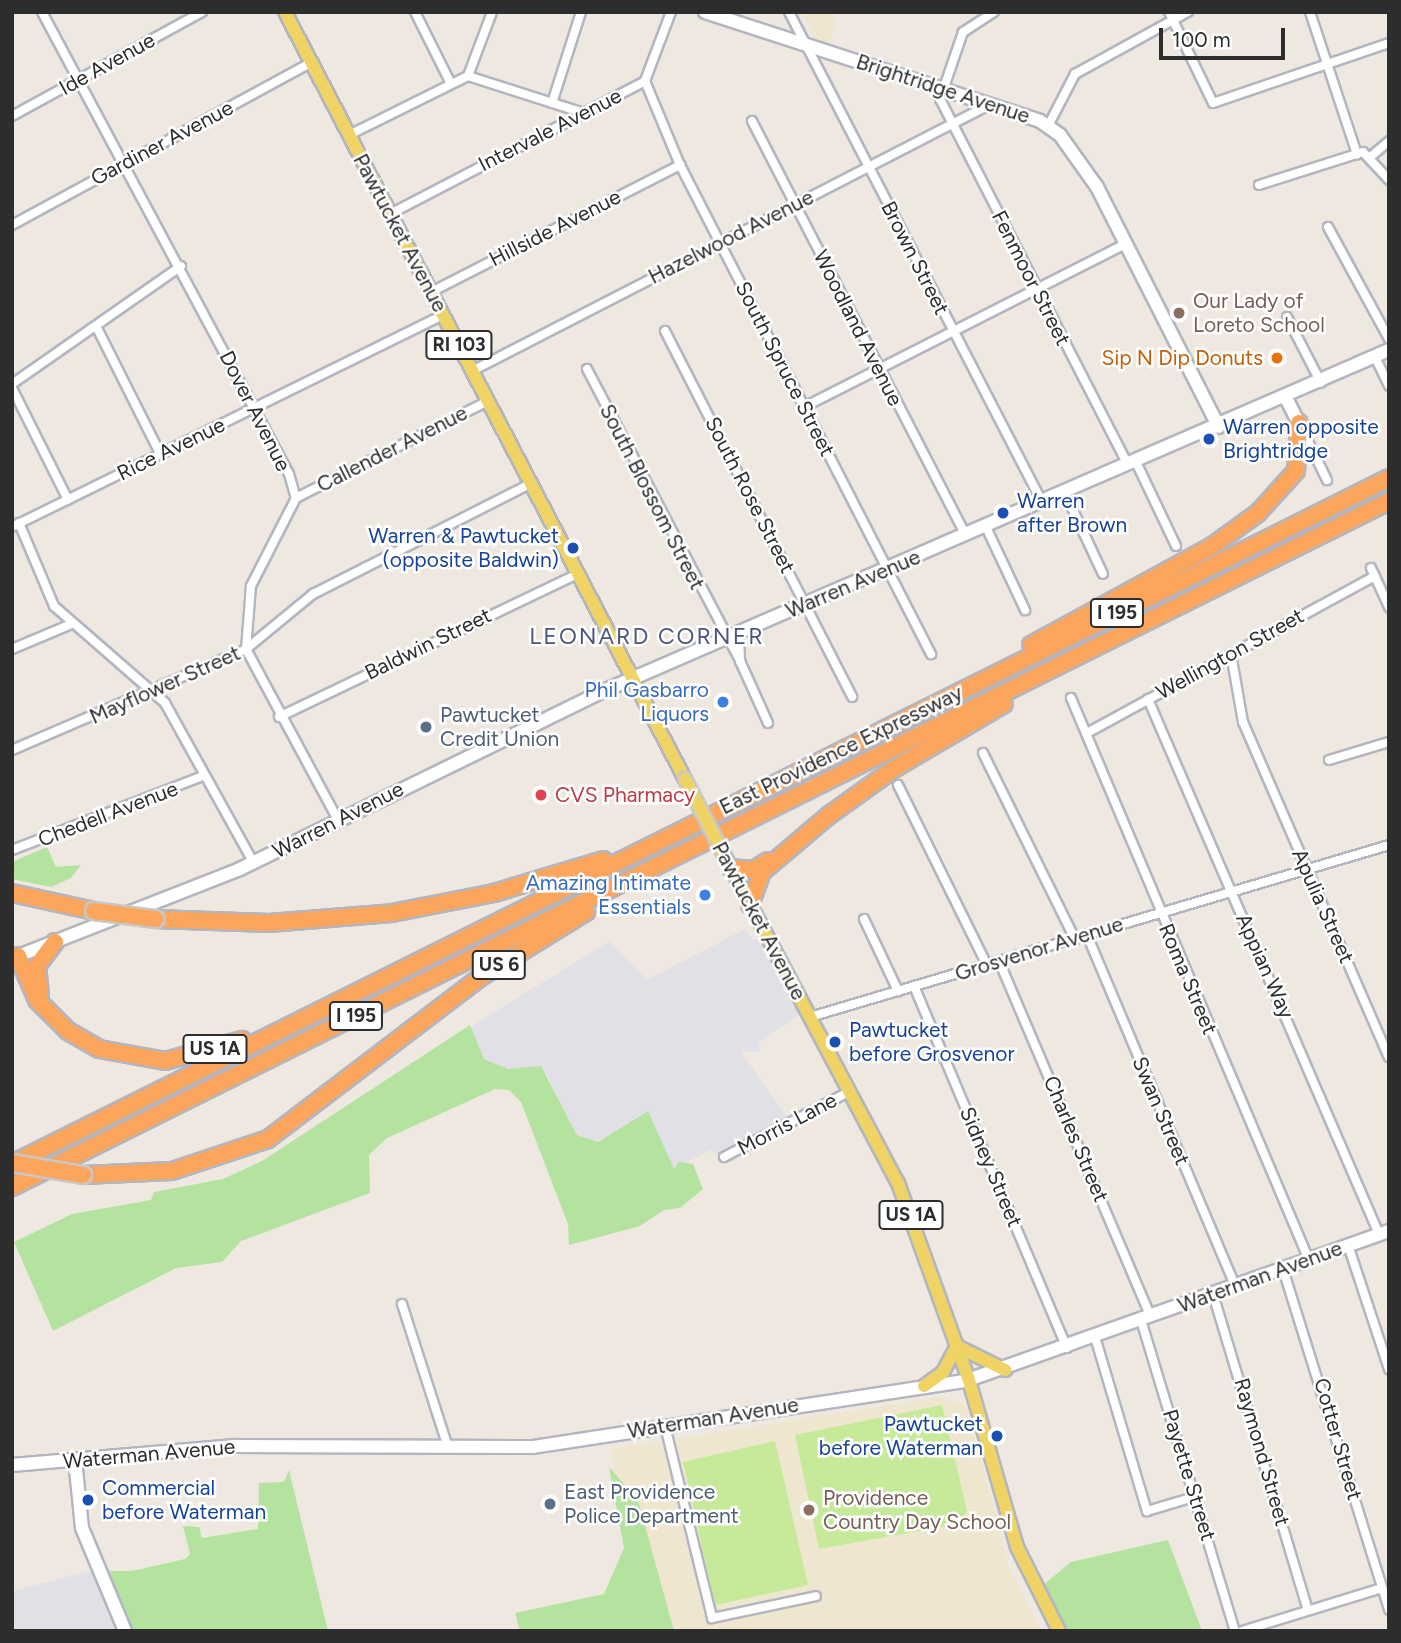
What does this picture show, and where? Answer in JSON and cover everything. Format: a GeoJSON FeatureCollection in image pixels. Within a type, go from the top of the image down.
{"type":"FeatureCollection","features":[{"type":"Feature","properties":{"kind":"highway"},"geometry":{"type":"LineString","coordinates":[[846,749],[1236,530],[1293,477],[1301,449],[1299,423]]}},
{"type":"Feature","properties":{"kind":"highway","name":"East Providence Expressway"},"geometry":{"type":"LineString","coordinates":[[12,1164],[1389,478]]}},
{"type":"Feature","properties":{"kind":"highway","name":"East Providence Expressway"},"geometry":{"type":"LineString","coordinates":[[12,1187],[1389,501]]}},
{"type":"Feature","properties":{"kind":"highway"},"geometry":{"type":"LineString","coordinates":[[731,868],[753,870],[793,845],[895,768],[1130,631]]}},
{"type":"Feature","properties":{"kind":"highway"},"geometry":{"type":"LineString","coordinates":[[12,893],[94,911],[155,919],[300,922],[408,911],[514,888],[664,839]]}},
{"type":"Feature","properties":{"kind":"highway","name":"US 6"},"geometry":{"type":"LineString","coordinates":[[12,1164],[83,1175],[172,1171],[268,1139],[492,969],[700,844]]}},
{"type":"Feature","properties":{"kind":"highway"},"geometry":{"type":"LineString","coordinates":[[750,905],[759,876],[793,845]]}},
{"type":"Feature","properties":{"kind":"highway"},"geometry":{"type":"LineString","coordinates":[[47,1010],[36,971],[55,942]]}},
{"type":"Feature","properties":{"kind":"highway"},"geometry":{"type":"LineString","coordinates":[[15,957],[47,1010]]}},
{"type":"Feature","properties":{"kind":"highway","name":"US 1A"},"geometry":{"type":"LineString","coordinates":[[47,1010],[86,1043],[142,1061],[195,1055],[304,1018]]}},
{"type":"Feature","properties":{"kind":"main road","name":"Pawtucket Avenue"},"geometry":{"type":"LineString","coordinates":[[285,12],[750,905],[898,1183],[957,1346],[1017,1547],[1059,1631]]}},
{"type":"Feature","properties":{"kind":"main road","name":"Brightridge Avenue"},"geometry":{"type":"LineString","coordinates":[[705,12],[991,104],[1048,126],[1077,154],[1219,426]]}},
{"type":"Feature","properties":{"kind":"main road","name":"Warren Avenue"},"geometry":{"type":"LineString","coordinates":[[15,957],[253,862],[337,818],[634,678],[1321,383],[1389,350]]}},
{"type":"Feature","properties":{"kind":"main road"},"geometry":{"type":"LineString","coordinates":[[1286,398],[1299,423]]}},
{"type":"Feature","properties":{"kind":"main road","name":"Waterman Avenue"},"geometry":{"type":"LineString","coordinates":[[12,1465],[240,1446],[533,1447],[968,1380],[1067,1348],[1384,1232]]}},
{"type":"Feature","properties":{"kind":"main road"},"geometry":{"type":"LineString","coordinates":[[924,1386],[943,1372],[957,1346],[1005,1370]]}},
{"type":"Feature","properties":{"kind":"main road"},"geometry":{"type":"LineString","coordinates":[[75,1459],[82,1528],[125,1631]]}},
{"type":"Feature","properties":{"kind":"street","name":"Dover Avenue"},"geometry":{"type":"LineString","coordinates":[[42,12],[181,266],[254,408],[296,498],[251,586],[246,649]]}},
{"type":"Feature","properties":{"kind":"street","name":"Ide Avenue"},"geometry":{"type":"LineString","coordinates":[[12,116],[202,12]]}},
{"type":"Feature","properties":{"kind":"street"},"geometry":{"type":"LineString","coordinates":[[415,12],[451,84]]}},
{"type":"Feature","properties":{"kind":"street"},"geometry":{"type":"LineString","coordinates":[[468,76],[492,12]]}},
{"type":"Feature","properties":{"kind":"street"},"geometry":{"type":"LineString","coordinates":[[552,103],[581,12]]}},
{"type":"Feature","properties":{"kind":"street","name":"Intervale Avenue"},"geometry":{"type":"LineString","coordinates":[[390,214],[645,81],[670,12]]}},
{"type":"Feature","properties":{"kind":"street","name":"Brown Street"},"geometry":{"type":"LineString","coordinates":[[789,12],[1042,502]]}},
{"type":"Feature","properties":{"kind":"street"},"geometry":{"type":"LineString","coordinates":[[940,88],[962,32],[994,12]]}},
{"type":"Feature","properties":{"kind":"street"},"geometry":{"type":"LineString","coordinates":[[1048,126],[1075,74],[1171,16],[1188,12]]}},
{"type":"Feature","properties":{"kind":"street"},"geometry":{"type":"LineString","coordinates":[[1310,12],[1357,154]]}},
{"type":"Feature","properties":{"kind":"street"},"geometry":{"type":"LineString","coordinates":[[1171,16],[1213,103],[1389,43]]}},
{"type":"Feature","properties":{"kind":"street","name":"Gardiner Avenue"},"geometry":{"type":"LineString","coordinates":[[12,225],[312,62]]}},
{"type":"Feature","properties":{"kind":"street"},"geometry":{"type":"LineString","coordinates":[[349,135],[468,76],[584,113]]}},
{"type":"Feature","properties":{"kind":"street","name":"South Spruce Street"},"geometry":{"type":"LineString","coordinates":[[645,81],[680,166],[931,654]]}},
{"type":"Feature","properties":{"kind":"street","name":"Fenmoor Street"},"geometry":{"type":"LineString","coordinates":[[940,88],[952,126],[1036,288],[1176,546]]}},
{"type":"Feature","properties":{"kind":"street","name":"Hazelwood Avenue"},"geometry":{"type":"LineString","coordinates":[[472,371],[991,104]]}},
{"type":"Feature","properties":{"kind":"street","name":"Woodland Avenue"},"geometry":{"type":"LineString","coordinates":[[752,121],[966,535]]}},
{"type":"Feature","properties":{"kind":"street"},"geometry":{"type":"LineString","coordinates":[[1369,158],[1389,141]]}},
{"type":"Feature","properties":{"kind":"street"},"geometry":{"type":"LineString","coordinates":[[1259,185],[1357,154],[1369,158],[1389,180]]}},
{"type":"Feature","properties":{"kind":"street","name":"Hillside Avenue"},"geometry":{"type":"LineString","coordinates":[[431,292],[680,166]]}},
{"type":"Feature","properties":{"kind":"street"},"geometry":{"type":"LineString","coordinates":[[1328,227],[1389,339]]}},
{"type":"Feature","properties":{"kind":"street"},"geometry":{"type":"LineString","coordinates":[[804,407],[1125,244]]}},
{"type":"Feature","properties":{"kind":"street"},"geometry":{"type":"LineString","coordinates":[[68,499],[12,386],[181,266]]}},
{"type":"Feature","properties":{"kind":"street","name":"Rice Avenue"},"geometry":{"type":"LineString","coordinates":[[16,525],[443,316]]}},
{"type":"Feature","properties":{"kind":"street"},"geometry":{"type":"LineString","coordinates":[[1287,317],[1321,383]]}},
{"type":"Feature","properties":{"kind":"street"},"geometry":{"type":"LineString","coordinates":[[96,326],[160,453]]}},
{"type":"Feature","properties":{"kind":"street","name":"South Rose Street"},"geometry":{"type":"LineString","coordinates":[[665,331],[852,697]]}},
{"type":"Feature","properties":{"kind":"street"},"geometry":{"type":"LineString","coordinates":[[1375,358],[1389,386]]}},
{"type":"Feature","properties":{"kind":"street","name":"South Blossom Street"},"geometry":{"type":"LineString","coordinates":[[587,369],[724,639],[740,661],[768,723]]}},
{"type":"Feature","properties":{"kind":"street","name":"Callender Avenue"},"geometry":{"type":"LineString","coordinates":[[296,498],[488,401]]}},
{"type":"Feature","properties":{"kind":"street"},"geometry":{"type":"LineString","coordinates":[[1299,423],[1327,480]]}},
{"type":"Feature","properties":{"kind":"street","name":"Mayflower Street"},"geometry":{"type":"LineString","coordinates":[[12,750],[155,694],[246,649],[313,594],[530,484]]}},
{"type":"Feature","properties":{"kind":"street"},"geometry":{"type":"LineString","coordinates":[[1065,493],[1103,574]]}},
{"type":"Feature","properties":{"kind":"street"},"geometry":{"type":"LineString","coordinates":[[16,525],[54,606],[69,625],[155,694],[253,862]]}},
{"type":"Feature","properties":{"kind":"street"},"geometry":{"type":"LineString","coordinates":[[986,527],[1026,610]]}},
{"type":"Feature","properties":{"kind":"street","name":"Wellington Street"},"geometry":{"type":"LineString","coordinates":[[1087,733],[1373,572],[1389,607]]}},
{"type":"Feature","properties":{"kind":"street","name":"Baldwin Street"},"geometry":{"type":"LineString","coordinates":[[279,716],[578,575]]}},
{"type":"Feature","properties":{"kind":"street"},"geometry":{"type":"LineString","coordinates":[[12,649],[69,625]]}},
{"type":"Feature","properties":{"kind":"street","name":"South Blossom Street"},"geometry":{"type":"LineString","coordinates":[[739,632],[740,661]]}},
{"type":"Feature","properties":{"kind":"street"},"geometry":{"type":"LineString","coordinates":[[246,649],[279,716],[337,818]]}},
{"type":"Feature","properties":{"kind":"street","name":"Apulia Street"},"geometry":{"type":"LineString","coordinates":[[1231,654],[1243,722],[1389,1056]]}},
{"type":"Feature","properties":{"kind":"street","name":"Roma Street"},"geometry":{"type":"LineString","coordinates":[[1071,698],[1309,1260]]}},
{"type":"Feature","properties":{"kind":"street","name":"Appian Way"},"geometry":{"type":"LineString","coordinates":[[1148,699],[1384,1232]]}},
{"type":"Feature","properties":{"kind":"street"},"geometry":{"type":"LineString","coordinates":[[1329,760],[1389,742]]}},
{"type":"Feature","properties":{"kind":"street"},"geometry":{"type":"LineString","coordinates":[[983,753],[1075,939]]}},
{"type":"Feature","properties":{"kind":"street","name":"Chedell Avenue"},"geometry":{"type":"LineString","coordinates":[[12,850],[203,776]]}},
{"type":"Feature","properties":{"kind":"street"},"geometry":{"type":"LineString","coordinates":[[898,785],[987,965]]}},
{"type":"Feature","properties":{"kind":"street","name":"Grosvenor Avenue"},"geometry":{"type":"LineString","coordinates":[[810,1017],[1389,845]]}},
{"type":"Feature","properties":{"kind":"street"},"geometry":{"type":"LineString","coordinates":[[864,919],[898,991]]}},
{"type":"Feature","properties":{"kind":"street","name":"Swan Street"},"geometry":{"type":"LineString","coordinates":[[1087,935],[1235,1286]]}},
{"type":"Feature","properties":{"kind":"street","name":"Charles Street"},"geometry":{"type":"LineString","coordinates":[[999,961],[1146,1319]]}},
{"type":"Feature","properties":{"kind":"street","name":"Sidney Street"},"geometry":{"type":"LineString","coordinates":[[915,986],[1067,1348]]}},
{"type":"Feature","properties":{"kind":"street","name":"Morris Lane"},"geometry":{"type":"LineString","coordinates":[[724,1157],[850,1091]]}},
{"type":"Feature","properties":{"kind":"street"},"geometry":{"type":"LineString","coordinates":[[1348,1245],[1389,1368]]}},
{"type":"Feature","properties":{"kind":"street","name":"Cotter Street"},"geometry":{"type":"LineString","coordinates":[[1283,1269],[1389,1610]]}},
{"type":"Feature","properties":{"kind":"street","name":"Raymond Street"},"geometry":{"type":"LineString","coordinates":[[1213,1294],[1308,1610]]}},
{"type":"Feature","properties":{"kind":"street"},"geometry":{"type":"LineString","coordinates":[[402,1304],[447,1447]]}},
{"type":"Feature","properties":{"kind":"street","name":"Payette Street"},"geometry":{"type":"LineString","coordinates":[[1146,1319],[1194,1497],[1235,1631]]}},
{"type":"Feature","properties":{"kind":"street"},"geometry":{"type":"LineString","coordinates":[[1095,1337],[1147,1511],[1194,1497]]}},
{"type":"Feature","properties":{"kind":"street"},"geometry":{"type":"LineString","coordinates":[[665,1426],[712,1618],[816,1595]]}},
{"type":"Feature","properties":{"kind":"street"},"geometry":{"type":"LineString","coordinates":[[1242,1631],[1382,1588]]}},
{"type":"Feature","properties":{"kind":"shaded area"},"geometry":{"type":"Polygon","coordinates":[[[802,12],[839,12],[827,47],[815,39],[802,12]]]}},
{"type":"Feature","properties":{"kind":"shaded area"},"geometry":{"type":"Polygon","coordinates":[[[745,929],[753,940],[766,935],[806,1010],[759,1042],[760,1052],[741,1052],[790,1122],[725,1158],[710,1150],[674,1169],[648,1111],[598,1142],[577,1135],[545,1071],[503,1068],[484,1059],[472,1040],[472,1026],[610,941],[647,980],[745,929]]]}},
{"type":"Feature","properties":{"kind":"shaded area","name":"Providence Country Day School"},"geometry":{"type":"Polygon","coordinates":[[[940,1397],[962,1404],[970,1418],[1010,1571],[1042,1631],[648,1631],[611,1449],[940,1397]]]}},
{"type":"Feature","properties":{"kind":"shaded area"},"geometry":{"type":"Polygon","coordinates":[[[102,1568],[125,1631],[12,1631],[12,1591],[102,1568]]]}},
{"type":"Feature","properties":{"kind":"green space"},"geometry":{"type":"Polygon","coordinates":[[[47,847],[56,867],[81,865],[71,878],[51,887],[12,879],[12,862],[47,847]]]}},
{"type":"Feature","properties":{"kind":"green space"},"geometry":{"type":"Polygon","coordinates":[[[470,1025],[484,1059],[508,1069],[541,1066],[577,1135],[598,1142],[648,1111],[674,1169],[679,1162],[693,1164],[703,1189],[680,1208],[664,1210],[640,1226],[569,1245],[568,1224],[521,1102],[509,1090],[495,1089],[387,1138],[369,1155],[370,1193],[241,1241],[222,1262],[176,1268],[53,1331],[14,1242],[72,1214],[151,1200],[154,1192],[223,1179],[262,1161],[470,1025]]]}},
{"type":"Feature","properties":{"kind":"green space"},"geometry":{"type":"Polygon","coordinates":[[[942,1405],[967,1511],[959,1524],[819,1549],[795,1435],[942,1405]]]}},
{"type":"Feature","properties":{"kind":"green space"},"geometry":{"type":"Polygon","coordinates":[[[775,1441],[808,1585],[715,1605],[683,1462],[775,1441]]]}},
{"type":"Feature","properties":{"kind":"green space"},"geometry":{"type":"Polygon","coordinates":[[[609,1467],[638,1500],[674,1631],[520,1631],[515,1613],[604,1594],[624,1548],[609,1467]]]}},
{"type":"Feature","properties":{"kind":"green space"},"geometry":{"type":"Polygon","coordinates":[[[289,1470],[328,1631],[125,1631],[99,1571],[132,1571],[185,1559],[190,1554],[183,1526],[199,1527],[202,1538],[258,1529],[259,1483],[284,1482],[289,1470]]]}},
{"type":"Feature","properties":{"kind":"green space"},"geometry":{"type":"Polygon","coordinates":[[[1168,1540],[1202,1631],[1058,1631],[1035,1592],[1071,1562],[1168,1540]]]}},
{"type":"Feature","properties":{"kind":"place","name":"Our Lady of Loreto School"},"geometry":{"type":"Point","coordinates":[1179,313]}},
{"type":"Feature","properties":{"kind":"place","name":"Sip N Dip Donuts"},"geometry":{"type":"Point","coordinates":[1277,358]}},
{"type":"Feature","properties":{"kind":"place","name":"Warren opposite Brightridge"},"geometry":{"type":"Point","coordinates":[1209,439]}},
{"type":"Feature","properties":{"kind":"place","name":"Warren after Brown"},"geometry":{"type":"Point","coordinates":[1003,513]}},
{"type":"Feature","properties":{"kind":"place","name":"Warren & Pawtucket (opposite Baldwin)"},"geometry":{"type":"Point","coordinates":[573,548]}},
{"type":"Feature","properties":{"kind":"place","name":"Phil Gasbarro Liquors"},"geometry":{"type":"Point","coordinates":[723,702]}},
{"type":"Feature","properties":{"kind":"place","name":"Pawtucket Credit Union"},"geometry":{"type":"Point","coordinates":[426,727]}},
{"type":"Feature","properties":{"kind":"place","name":"CVS Pharmacy"},"geometry":{"type":"Point","coordinates":[541,795]}},
{"type":"Feature","properties":{"kind":"place","name":"Amazing Intimate Essentials"},"geometry":{"type":"Point","coordinates":[705,895]}},
{"type":"Feature","properties":{"kind":"place","name":"Pawtucket before Grosvenor"},"geometry":{"type":"Point","coordinates":[835,1042]}},
{"type":"Feature","properties":{"kind":"place","name":"Pawtucket before Waterman"},"geometry":{"type":"Point","coordinates":[997,1436]}},
{"type":"Feature","properties":{"kind":"place","name":"Commercial before Waterman"},"geometry":{"type":"Point","coordinates":[88,1500]}},
{"type":"Feature","properties":{"kind":"place","name":"East Providence Police Department"},"geometry":{"type":"Point","coordinates":[550,1504]}},
{"type":"Feature","properties":{"kind":"place","name":"Providence Country Day School"},"geometry":{"type":"Point","coordinates":[809,1510]}},
{"type":"Feature","properties":{"kind":"district","name":"LEONARD CORNER"},"geometry":{"type":"Point","coordinates":[647,636]}}]}
